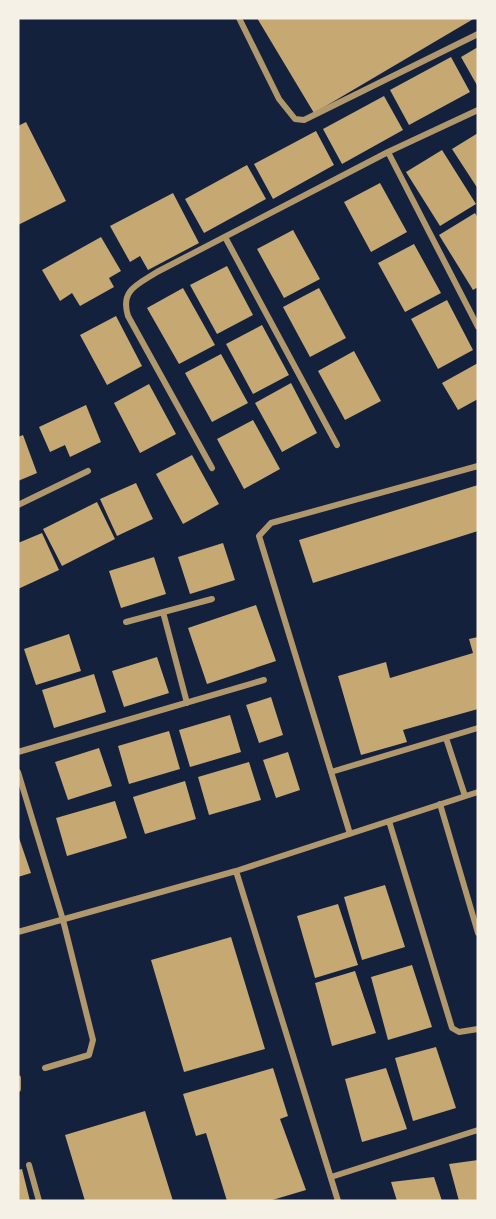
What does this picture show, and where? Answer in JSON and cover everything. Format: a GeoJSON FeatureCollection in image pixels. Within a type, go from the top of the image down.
{"type":"FeatureCollection","features":[{"type":"Feature","properties":{"kind":"street"},"geometry":{"type":"LineString","coordinates":[[239,18],[279,99],[295,119],[304,120],[478,34]]}},
{"type":"Feature","properties":{"kind":"street"},"geometry":{"type":"LineString","coordinates":[[212,468],[128,316],[124,303],[128,293],[157,272],[388,152],[478,110]]}},
{"type":"Feature","properties":{"kind":"street"},"geometry":{"type":"LineString","coordinates":[[388,152],[478,327]]}},
{"type":"Feature","properties":{"kind":"street"},"geometry":{"type":"LineString","coordinates":[[225,237],[337,446]]}},
{"type":"Feature","properties":{"kind":"street"},"geometry":{"type":"LineString","coordinates":[[350,834],[259,536],[271,523],[478,466]]}},
{"type":"Feature","properties":{"kind":"street"},"geometry":{"type":"LineString","coordinates":[[18,505],[88,471]]}},
{"type":"Feature","properties":{"kind":"street"},"geometry":{"type":"LineString","coordinates":[[126,622],[212,599]]}},
{"type":"Feature","properties":{"kind":"street"},"geometry":{"type":"LineString","coordinates":[[163,612],[187,703]]}},
{"type":"Feature","properties":{"kind":"street"},"geometry":{"type":"LineString","coordinates":[[18,752],[264,680]]}},
{"type":"Feature","properties":{"kind":"street"},"geometry":{"type":"LineString","coordinates":[[331,772],[478,728]]}},
{"type":"Feature","properties":{"kind":"street"},"geometry":{"type":"LineString","coordinates":[[446,738],[465,796]]}},
{"type":"Feature","properties":{"kind":"street"},"geometry":{"type":"LineString","coordinates":[[18,772],[63,920],[93,1040],[89,1055],[45,1068]]}},
{"type":"Feature","properties":{"kind":"street"},"geometry":{"type":"LineString","coordinates":[[18,932],[236,871],[478,792]]}},
{"type":"Feature","properties":{"kind":"street"},"geometry":{"type":"LineString","coordinates":[[440,804],[478,933]]}},
{"type":"Feature","properties":{"kind":"street"},"geometry":{"type":"LineString","coordinates":[[389,820],[452,1028],[459,1032],[478,1029]]}},
{"type":"Feature","properties":{"kind":"street"},"geometry":{"type":"LineString","coordinates":[[236,871],[331,1177],[335,1200]]}},
{"type":"Feature","properties":{"kind":"street"},"geometry":{"type":"LineString","coordinates":[[18,1077],[18,1089]]}},
{"type":"Feature","properties":{"kind":"street"},"geometry":{"type":"LineString","coordinates":[[331,1177],[478,1130]]}},
{"type":"Feature","properties":{"kind":"street"},"geometry":{"type":"LineString","coordinates":[[29,1166],[39,1201]]}},
{"type":"Feature","properties":{"kind":"building"},"geometry":{"type":"Polygon","coordinates":[[[257,18],[475,18],[314,113],[257,18]]]}},
{"type":"Feature","properties":{"kind":"building"},"geometry":{"type":"Polygon","coordinates":[[[478,47],[478,87],[461,57],[478,47]]]}},
{"type":"Feature","properties":{"kind":"building"},"geometry":{"type":"Polygon","coordinates":[[[451,57],[470,92],[409,125],[390,90],[451,57]]]}},
{"type":"Feature","properties":{"kind":"building"},"geometry":{"type":"Polygon","coordinates":[[[384,96],[403,130],[342,164],[323,129],[384,96]]]}},
{"type":"Feature","properties":{"kind":"building"},"geometry":{"type":"Polygon","coordinates":[[[26,122],[66,201],[18,225],[18,126],[26,122]]]}},
{"type":"Feature","properties":{"kind":"building"},"geometry":{"type":"Polygon","coordinates":[[[316,131],[334,165],[273,199],[254,164],[316,131]]]}},
{"type":"Feature","properties":{"kind":"building"},"geometry":{"type":"Polygon","coordinates":[[[478,133],[478,189],[452,149],[478,133]]]}},
{"type":"Feature","properties":{"kind":"building"},"geometry":{"type":"Polygon","coordinates":[[[442,150],[476,204],[440,226],[406,172],[442,150]]]}},
{"type":"Feature","properties":{"kind":"building"},"geometry":{"type":"Polygon","coordinates":[[[247,165],[266,199],[204,233],[185,199],[247,165]]]}},
{"type":"Feature","properties":{"kind":"building"},"geometry":{"type":"Polygon","coordinates":[[[380,183],[407,232],[371,252],[344,202],[380,183]]]}},
{"type":"Feature","properties":{"kind":"building"},"geometry":{"type":"Polygon","coordinates":[[[173,193],[199,243],[148,270],[140,256],[130,262],[110,226],[173,193]]]}},
{"type":"Feature","properties":{"kind":"building"},"geometry":{"type":"Polygon","coordinates":[[[475,213],[478,218],[478,287],[473,290],[439,235],[475,213]]]}},
{"type":"Feature","properties":{"kind":"building"},"geometry":{"type":"Polygon","coordinates":[[[293,230],[320,279],[284,298],[257,249],[293,230]]]}},
{"type":"Feature","properties":{"kind":"building"},"geometry":{"type":"Polygon","coordinates":[[[101,237],[121,271],[109,278],[114,287],[80,306],[72,293],[60,301],[42,270],[101,237]]]}},
{"type":"Feature","properties":{"kind":"building"},"geometry":{"type":"Polygon","coordinates":[[[414,244],[441,293],[405,312],[378,263],[414,244]]]}},
{"type":"Feature","properties":{"kind":"building"},"geometry":{"type":"Polygon","coordinates":[[[227,266],[253,315],[217,334],[190,285],[227,266]]]}},
{"type":"Feature","properties":{"kind":"building"},"geometry":{"type":"Polygon","coordinates":[[[183,288],[215,345],[179,364],[147,308],[183,288]]]}},
{"type":"Feature","properties":{"kind":"building"},"geometry":{"type":"Polygon","coordinates":[[[319,288],[346,338],[310,357],[283,307],[319,288]]]}},
{"type":"Feature","properties":{"kind":"building"},"geometry":{"type":"Polygon","coordinates":[[[447,300],[473,350],[438,369],[411,319],[447,300]]]}},
{"type":"Feature","properties":{"kind":"building"},"geometry":{"type":"Polygon","coordinates":[[[116,316],[142,366],[107,385],[80,335],[116,316]]]}},
{"type":"Feature","properties":{"kind":"building"},"geometry":{"type":"Polygon","coordinates":[[[262,325],[289,375],[253,394],[226,344],[262,325]]]}},
{"type":"Feature","properties":{"kind":"building"},"geometry":{"type":"Polygon","coordinates":[[[354,351],[381,401],[345,420],[318,371],[354,351]]]}},
{"type":"Feature","properties":{"kind":"building"},"geometry":{"type":"Polygon","coordinates":[[[221,354],[248,403],[212,422],[185,373],[221,354]]]}},
{"type":"Feature","properties":{"kind":"building"},"geometry":{"type":"Polygon","coordinates":[[[478,363],[478,399],[458,410],[442,383],[478,363]]]}},
{"type":"Feature","properties":{"kind":"building"},"geometry":{"type":"Polygon","coordinates":[[[291,383],[317,433],[282,452],[255,403],[291,383]]]}},
{"type":"Feature","properties":{"kind":"building"},"geometry":{"type":"Polygon","coordinates":[[[149,384],[176,434],[140,453],[114,403],[149,384]]]}},
{"type":"Feature","properties":{"kind":"building"},"geometry":{"type":"Polygon","coordinates":[[[86,405],[101,442],[70,457],[65,445],[50,452],[39,427],[86,405]]]}},
{"type":"Feature","properties":{"kind":"building"},"geometry":{"type":"Polygon","coordinates":[[[253,420],[280,469],[244,489],[217,439],[253,420]]]}},
{"type":"Feature","properties":{"kind":"building"},"geometry":{"type":"Polygon","coordinates":[[[23,435],[37,473],[18,481],[18,437],[23,435]]]}},
{"type":"Feature","properties":{"kind":"building"},"geometry":{"type":"Polygon","coordinates":[[[192,455],[219,504],[183,524],[156,474],[192,455]]]}},
{"type":"Feature","properties":{"kind":"building"},"geometry":{"type":"Polygon","coordinates":[[[136,483],[153,519],[117,536],[100,499],[136,483]]]}},
{"type":"Feature","properties":{"kind":"building"},"geometry":{"type":"Polygon","coordinates":[[[478,485],[478,531],[313,583],[299,540],[478,485]]]}},
{"type":"Feature","properties":{"kind":"building"},"geometry":{"type":"Polygon","coordinates":[[[97,502],[115,539],[62,566],[43,529],[97,502]]]}},
{"type":"Feature","properties":{"kind":"building"},"geometry":{"type":"Polygon","coordinates":[[[42,533],[59,570],[18,589],[18,543],[42,533]]]}},
{"type":"Feature","properties":{"kind":"building"},"geometry":{"type":"Polygon","coordinates":[[[223,543],[235,580],[190,594],[178,557],[223,543]]]}},
{"type":"Feature","properties":{"kind":"building"},"geometry":{"type":"Polygon","coordinates":[[[154,557],[166,594],[121,608],[109,571],[154,557]]]}},
{"type":"Feature","properties":{"kind":"building"},"geometry":{"type":"Polygon","coordinates":[[[256,605],[276,661],[207,684],[188,628],[256,605]]]}},
{"type":"Feature","properties":{"kind":"building"},"geometry":{"type":"Polygon","coordinates":[[[69,634],[81,671],[36,685],[24,649],[69,634]]]}},
{"type":"Feature","properties":{"kind":"building"},"geometry":{"type":"Polygon","coordinates":[[[478,637],[478,709],[403,730],[407,742],[361,755],[338,676],[386,662],[390,678],[473,653],[469,639],[478,637]]]}},
{"type":"Feature","properties":{"kind":"building"},"geometry":{"type":"Polygon","coordinates":[[[157,657],[169,693],[124,707],[112,671],[157,657]]]}},
{"type":"Feature","properties":{"kind":"building"},"geometry":{"type":"Polygon","coordinates":[[[94,674],[106,712],[54,728],[42,690],[94,674]]]}},
{"type":"Feature","properties":{"kind":"building"},"geometry":{"type":"Polygon","coordinates":[[[271,697],[283,735],[259,743],[246,705],[271,697]]]}},
{"type":"Feature","properties":{"kind":"building"},"geometry":{"type":"Polygon","coordinates":[[[230,715],[241,752],[190,767],[179,730],[230,715]]]}},
{"type":"Feature","properties":{"kind":"building"},"geometry":{"type":"Polygon","coordinates":[[[169,731],[180,769],[129,784],[118,746],[169,731]]]}},
{"type":"Feature","properties":{"kind":"building"},"geometry":{"type":"Polygon","coordinates":[[[99,748],[112,786],[68,800],[55,762],[99,748]]]}},
{"type":"Feature","properties":{"kind":"building"},"geometry":{"type":"Polygon","coordinates":[[[288,752],[300,790],[276,798],[263,760],[288,752]]]}},
{"type":"Feature","properties":{"kind":"building"},"geometry":{"type":"Polygon","coordinates":[[[249,762],[261,800],[209,815],[198,777],[249,762]]]}},
{"type":"Feature","properties":{"kind":"building"},"geometry":{"type":"Polygon","coordinates":[[[185,781],[196,819],[145,834],[133,797],[185,781]]]}},
{"type":"Feature","properties":{"kind":"building"},"geometry":{"type":"Polygon","coordinates":[[[115,801],[127,838],[67,856],[56,818],[115,801]]]}},
{"type":"Feature","properties":{"kind":"building"},"geometry":{"type":"Polygon","coordinates":[[[18,835],[31,873],[18,877],[18,835]]]}},
{"type":"Feature","properties":{"kind":"building"},"geometry":{"type":"Polygon","coordinates":[[[385,885],[405,947],[362,960],[344,897],[385,885]]]}},
{"type":"Feature","properties":{"kind":"building"},"geometry":{"type":"Polygon","coordinates":[[[338,904],[358,965],[315,978],[297,916],[338,904]]]}},
{"type":"Feature","properties":{"kind":"building"},"geometry":{"type":"Polygon","coordinates":[[[231,937],[265,1049],[184,1072],[151,960],[231,937]]]}},
{"type":"Feature","properties":{"kind":"building"},"geometry":{"type":"Polygon","coordinates":[[[412,965],[432,1027],[388,1040],[371,977],[412,965]]]}},
{"type":"Feature","properties":{"kind":"building"},"geometry":{"type":"Polygon","coordinates":[[[355,971],[376,1033],[332,1046],[315,983],[355,971]]]}},
{"type":"Feature","properties":{"kind":"building"},"geometry":{"type":"Polygon","coordinates":[[[436,1047],[456,1108],[413,1121],[395,1058],[436,1047]]]}},
{"type":"Feature","properties":{"kind":"building"},"geometry":{"type":"Polygon","coordinates":[[[273,1068],[288,1116],[280,1119],[306,1190],[269,1201],[227,1201],[206,1133],[196,1136],[183,1094],[273,1068]]]}},
{"type":"Feature","properties":{"kind":"building"},"geometry":{"type":"Polygon","coordinates":[[[386,1068],[407,1129],[362,1142],[345,1079],[386,1068]]]}},
{"type":"Feature","properties":{"kind":"building"},"geometry":{"type":"Polygon","coordinates":[[[145,1111],[173,1201],[85,1201],[65,1135],[145,1111]]]}},
{"type":"Feature","properties":{"kind":"building"},"geometry":{"type":"Polygon","coordinates":[[[478,1160],[478,1201],[459,1201],[449,1164],[478,1160]]]}},
{"type":"Feature","properties":{"kind":"building"},"geometry":{"type":"Polygon","coordinates":[[[22,1169],[30,1201],[18,1201],[18,1170],[22,1169]]]}},
{"type":"Feature","properties":{"kind":"building"},"geometry":{"type":"Polygon","coordinates":[[[434,1177],[442,1201],[397,1201],[391,1182],[434,1177]]]}}]}
